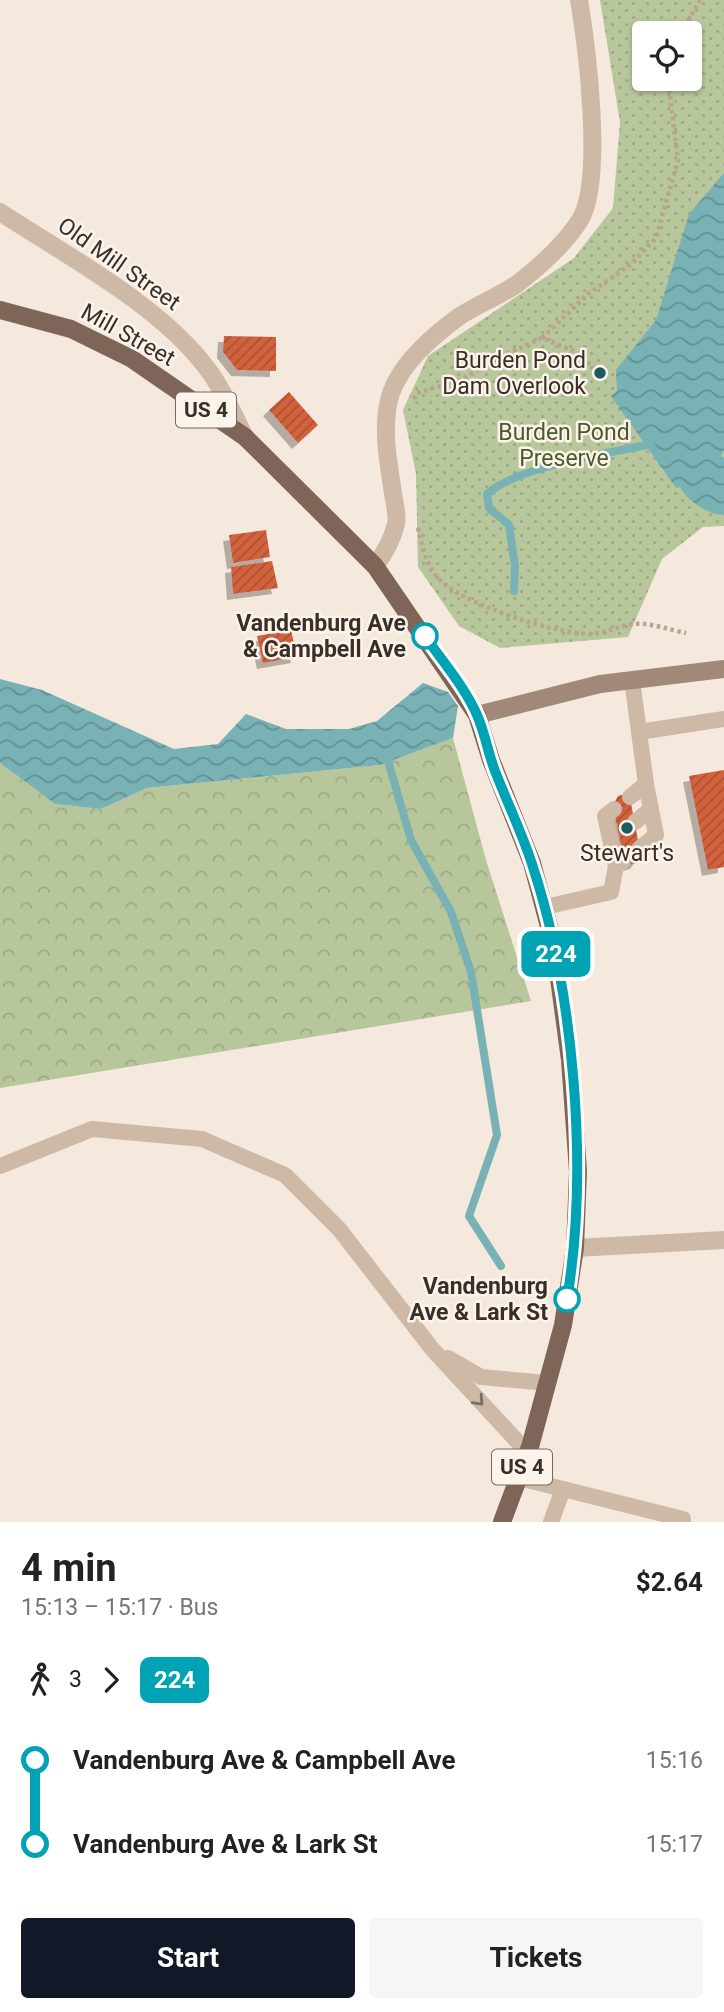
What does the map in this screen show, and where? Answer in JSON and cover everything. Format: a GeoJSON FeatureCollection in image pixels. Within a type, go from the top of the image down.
{"type":"FeatureCollection","features":[{"type":"Feature","properties":{"kind":"main road","name":"Mill Street"},"geometry":{"type":"LineString","coordinates":[[0,310],[71,329],[132,359],[246,437],[375,566]]}},
{"type":"Feature","properties":{"kind":"main road","name":"US 4"},"geometry":{"type":"LineString","coordinates":[[375,566],[477,715],[491,760],[532,863],[545,907],[555,949],[570,1060],[578,1171],[575,1248],[563,1325],[528,1453],[502,1522]]}},
{"type":"Feature","properties":{"kind":"street"},"geometry":{"type":"LineString","coordinates":[[375,566],[387,550],[397,521],[386,425],[392,392],[416,354],[471,309],[516,285],[562,242],[581,218],[590,190],[592,160],[585,35],[579,0]]}},
{"type":"Feature","properties":{"kind":"street","name":"Old Mill Street"},"geometry":{"type":"LineString","coordinates":[[0,212],[149,311],[176,335],[210,372],[246,437]]}},
{"type":"Feature","properties":{"kind":"street"},"geometry":{"type":"LineString","coordinates":[[477,715],[600,684],[724,669]]}},
{"type":"Feature","properties":{"kind":"street"},"geometry":{"type":"LineString","coordinates":[[575,1248],[724,1240]]}},
{"type":"Feature","properties":{"kind":"lane"},"geometry":{"type":"LineString","coordinates":[[632,680],[656,835],[639,849]]}},
{"type":"Feature","properties":{"kind":"lane"},"geometry":{"type":"LineString","coordinates":[[639,732],[724,719]]}},
{"type":"Feature","properties":{"kind":"lane"},"geometry":{"type":"LineString","coordinates":[[630,797],[646,783]]}},
{"type":"Feature","properties":{"kind":"lane"},"geometry":{"type":"LineString","coordinates":[[545,907],[611,892],[620,863],[614,836],[605,817],[614,809]]}},
{"type":"Feature","properties":{"kind":"lane"},"geometry":{"type":"LineString","coordinates":[[635,822],[651,809]]}},
{"type":"Feature","properties":{"kind":"lane"},"geometry":{"type":"LineString","coordinates":[[0,1166],[92,1129],[202,1139],[285,1175],[339,1229],[433,1350],[528,1453]]}},
{"type":"Feature","properties":{"kind":"lane"},"geometry":{"type":"LineString","coordinates":[[433,1350],[481,1377],[547,1383]]}},
{"type":"Feature","properties":{"kind":"lane"},"geometry":{"type":"LineString","coordinates":[[519,1478],[683,1519],[682,1522]]}},
{"type":"Feature","properties":{"kind":"lane"},"geometry":{"type":"LineString","coordinates":[[551,1522],[563,1489]]}},
{"type":"Feature","properties":{"kind":"path"},"geometry":{"type":"LineString","coordinates":[[688,21],[699,0]]}},
{"type":"Feature","properties":{"kind":"path"},"geometry":{"type":"LineString","coordinates":[[411,403],[417,393],[460,380],[502,356],[542,338],[588,294],[631,264],[656,238],[678,160],[669,91]]}},
{"type":"Feature","properties":{"kind":"path"},"geometry":{"type":"LineString","coordinates":[[542,338],[576,352],[600,373]]}},
{"type":"Feature","properties":{"kind":"path"},"geometry":{"type":"LineString","coordinates":[[416,515],[424,553],[438,579],[468,598],[520,620],[564,632],[593,634],[636,623],[686,633]]}},
{"type":"Feature","properties":{"kind":"green space","name":"Burden Pond Preserve"},"geometry":{"type":"Polygon","coordinates":[[[600,0],[724,0],[724,526],[703,527],[662,559],[628,637],[500,648],[459,626],[418,567],[416,474],[403,410],[428,356],[574,258],[613,208],[620,122],[600,0]]]}},
{"type":"Feature","properties":{"kind":"green space"},"geometry":{"type":"Polygon","coordinates":[[[453,738],[486,860],[531,1001],[0,1088],[0,763],[55,804],[101,809],[147,788],[380,765],[453,738]]]}},
{"type":"Feature","properties":{"kind":"water"},"geometry":{"type":"Polygon","coordinates":[[[724,173],[724,450],[721,456],[724,458],[724,515],[705,510],[693,502],[680,487],[676,488],[611,396],[617,391],[616,370],[656,320],[689,214],[724,173]]]}},
{"type":"Feature","properties":{"kind":"water"},"geometry":{"type":"Polygon","coordinates":[[[0,679],[42,690],[174,749],[218,744],[246,714],[286,729],[349,729],[377,721],[423,683],[448,692],[458,706],[453,738],[380,765],[147,788],[101,809],[55,804],[0,763],[0,679]]]}},
{"type":"Feature","properties":{"kind":"building"},"geometry":{"type":"Polygon","coordinates":[[[224,336],[276,337],[276,371],[237,370],[223,352],[224,336]]]}},
{"type":"Feature","properties":{"kind":"building"},"geometry":{"type":"Polygon","coordinates":[[[289,392],[318,425],[298,443],[269,410],[289,392]]]}},
{"type":"Feature","properties":{"kind":"building"},"geometry":{"type":"Polygon","coordinates":[[[266,530],[270,557],[233,563],[229,535],[266,530]]]}},
{"type":"Feature","properties":{"kind":"building"},"geometry":{"type":"Polygon","coordinates":[[[272,561],[278,588],[233,594],[231,567],[272,561]]]}},
{"type":"Feature","properties":{"kind":"building"},"geometry":{"type":"Polygon","coordinates":[[[291,630],[297,657],[263,663],[257,636],[291,630]]]}},
{"type":"Feature","properties":{"kind":"building"},"geometry":{"type":"Polygon","coordinates":[[[724,770],[724,867],[708,870],[689,776],[724,770]]]}},
{"type":"Feature","properties":{"kind":"building","name":"Stewart's"},"geometry":{"type":"Polygon","coordinates":[[[629,793],[641,856],[636,863],[625,866],[613,805],[618,796],[629,793]]]}},
{"type":"Feature","properties":{"kind":"waterway"},"geometry":{"type":"LineString","coordinates":[[514,591],[515,566],[509,525],[489,508],[487,494],[518,476],[539,469],[646,445],[653,441]]}},
{"type":"Feature","properties":{"kind":"waterway"},"geometry":{"type":"LineString","coordinates":[[386,754],[411,840],[451,912],[471,972],[497,1135],[469,1216],[501,1266]]}},
{"type":"Feature","properties":{"kind":"bus line","name":"224"},"geometry":{"type":"LineString","coordinates":[[425,636],[477,715],[491,760],[532,863],[555,949],[570,1060],[578,1171],[575,1248],[567,1299]]}},
{"type":"Feature","properties":{"kind":"place","name":"Burden Pond Dam Overlook"},"geometry":{"type":"Point","coordinates":[600,373]}},
{"type":"Feature","properties":{"kind":"place","name":"Vandenburg Ave & Campbell Ave"},"geometry":{"type":"Point","coordinates":[425,636]}},
{"type":"Feature","properties":{"kind":"place","name":"Stewart's"},"geometry":{"type":"Point","coordinates":[627,828]}},
{"type":"Feature","properties":{"kind":"place","name":"Vandenburg Ave & Lark St"},"geometry":{"type":"Point","coordinates":[567,1299]}}]}
